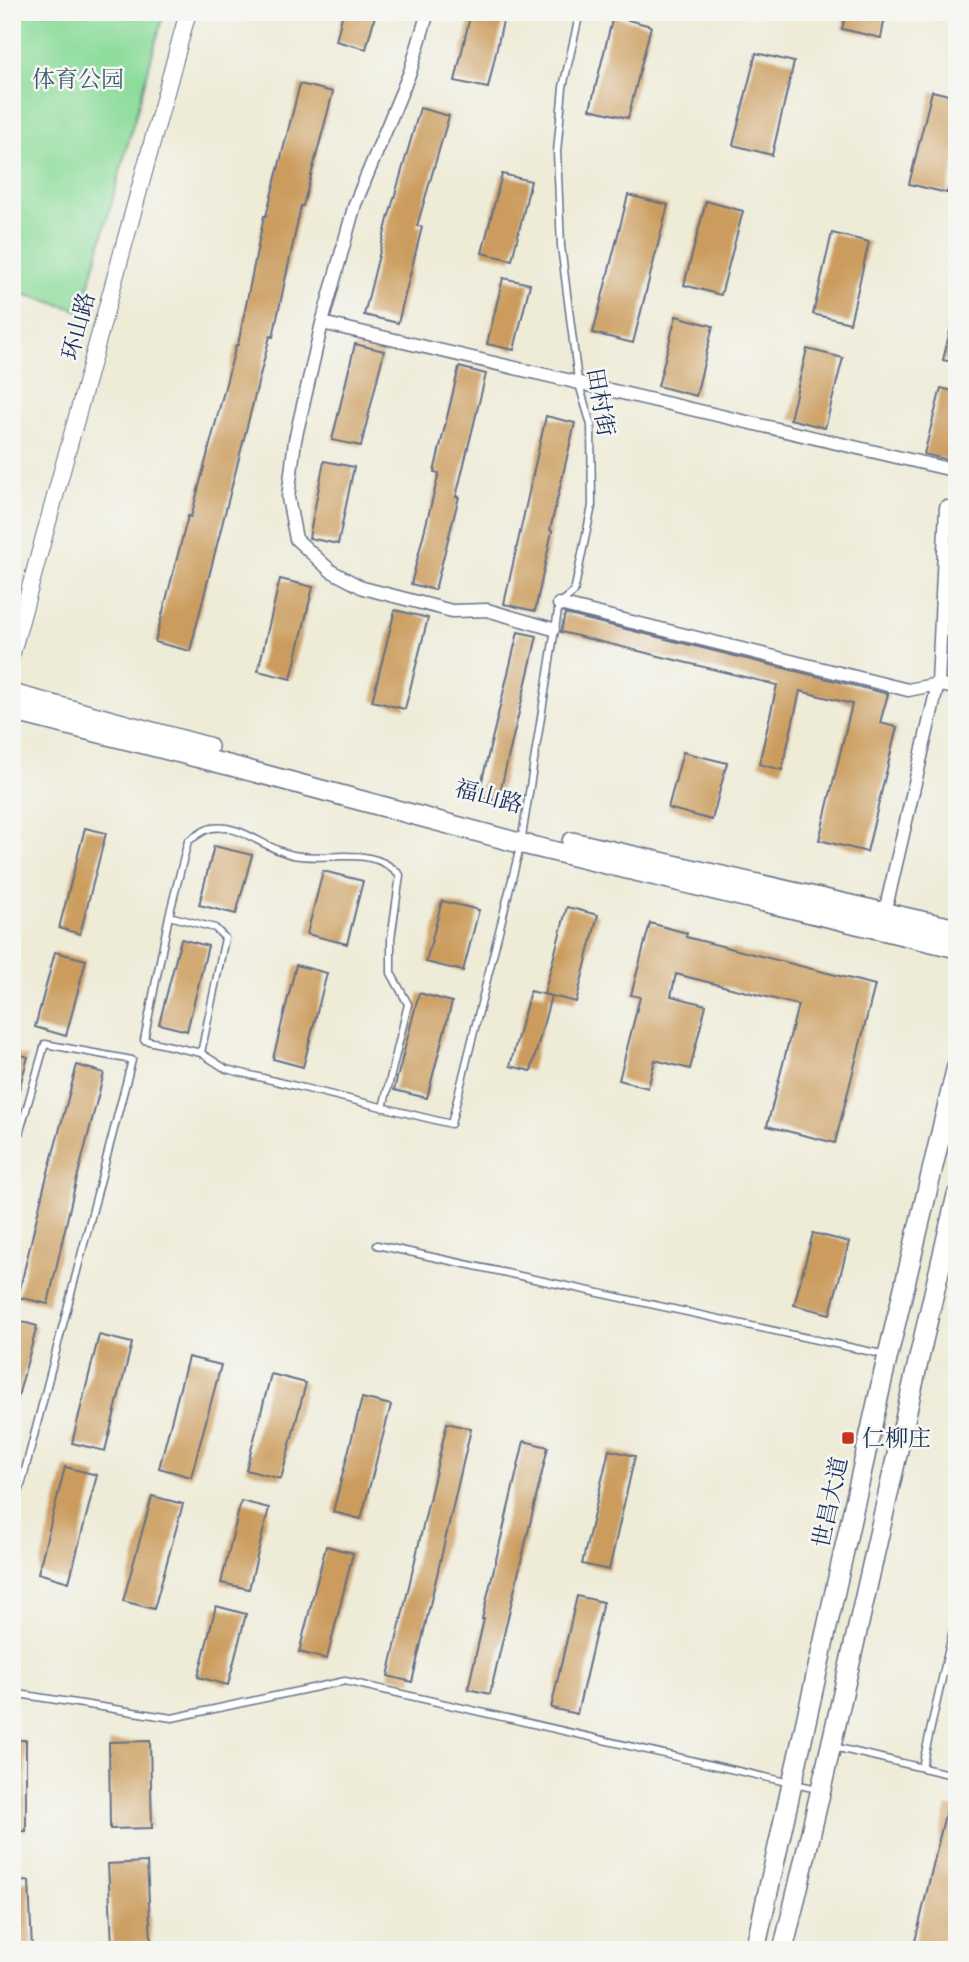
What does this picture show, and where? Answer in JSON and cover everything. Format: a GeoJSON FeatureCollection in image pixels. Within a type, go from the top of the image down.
{"type":"FeatureCollection","features":[{"type":"Feature","properties":{"kind":"main road","name":"环山路"},"geometry":{"type":"LineString","coordinates":[[12,653],[188,12]]}},
{"type":"Feature","properties":{"kind":"main road","name":"福山路"},"geometry":{"type":"LineString","coordinates":[[12,694],[522,837]]}},
{"type":"Feature","properties":{"kind":"main road"},"geometry":{"type":"LineString","coordinates":[[12,711],[522,837],[883,921],[957,929]]}},
{"type":"Feature","properties":{"kind":"main road"},"geometry":{"type":"LineString","coordinates":[[883,921],[957,948]]}},
{"type":"Feature","properties":{"kind":"main road","name":"世昌大道"},"geometry":{"type":"LineString","coordinates":[[755,1950],[887,1356],[957,1066]]}},
{"type":"Feature","properties":{"kind":"main road"},"geometry":{"type":"LineString","coordinates":[[783,1950],[822,1791],[912,1383],[951,1246],[957,1195]]}},
{"type":"Feature","properties":{"kind":"street"},"geometry":{"type":"LineString","coordinates":[[428,12],[410,72],[355,204],[322,323],[295,440],[288,498],[296,539],[331,571],[363,588],[453,611],[487,610],[554,629]]}},
{"type":"Feature","properties":{"kind":"street"},"geometry":{"type":"LineString","coordinates":[[322,323],[957,471]]}},
{"type":"Feature","properties":{"kind":"street"},"geometry":{"type":"LineString","coordinates":[[883,921],[938,684],[946,507]]}},
{"type":"Feature","properties":{"kind":"street"},"geometry":{"type":"LineString","coordinates":[[559,604],[908,690],[938,684],[957,689]]}},
{"type":"Feature","properties":{"kind":"lane","name":"田村街"},"geometry":{"type":"LineString","coordinates":[[383,1108],[451,1124],[522,837],[559,604],[573,592],[592,506],[591,425],[578,381],[561,246],[557,152],[563,87],[580,12]]}},
{"type":"Feature","properties":{"kind":"lane"},"geometry":{"type":"LineString","coordinates":[[211,828],[235,830],[293,855],[359,856],[391,864],[400,875],[391,939],[391,973],[408,1004],[383,1108],[226,1069],[201,1053],[144,1040],[169,916],[188,841],[211,828]]}},
{"type":"Feature","properties":{"kind":"lane"},"geometry":{"type":"LineString","coordinates":[[169,916],[215,928],[225,938],[201,1053]]}},
{"type":"Feature","properties":{"kind":"lane"},"geometry":{"type":"LineString","coordinates":[[12,1159],[44,1044],[132,1060],[12,1520]]}},
{"type":"Feature","properties":{"kind":"lane"},"geometry":{"type":"LineString","coordinates":[[377,1245],[887,1356]]}},
{"type":"Feature","properties":{"kind":"lane"},"geometry":{"type":"LineString","coordinates":[[922,1767],[957,1612]]}},
{"type":"Feature","properties":{"kind":"lane"},"geometry":{"type":"LineString","coordinates":[[12,1693],[172,1718],[345,1681],[822,1791]]}},
{"type":"Feature","properties":{"kind":"lane"},"geometry":{"type":"LineString","coordinates":[[832,1746],[957,1776]]}},
{"type":"Feature","properties":{"kind":"green space","name":"体育公园"},"geometry":{"type":"Polygon","coordinates":[[[12,12],[164,12],[82,311],[12,291],[12,12]]]}},
{"type":"Feature","properties":{"kind":"building"},"geometry":{"type":"Polygon","coordinates":[[[343,12],[376,12],[366,49],[336,41],[343,12]]]}},
{"type":"Feature","properties":{"kind":"building"},"geometry":{"type":"Polygon","coordinates":[[[471,12],[505,12],[488,88],[455,81],[471,12]]]}},
{"type":"Feature","properties":{"kind":"building"},"geometry":{"type":"Polygon","coordinates":[[[846,12],[886,12],[881,38],[842,29],[846,12]]]}},
{"type":"Feature","properties":{"kind":"building"},"geometry":{"type":"Polygon","coordinates":[[[613,16],[651,26],[628,118],[590,109],[613,16]]]}},
{"type":"Feature","properties":{"kind":"building"},"geometry":{"type":"Polygon","coordinates":[[[756,53],[794,62],[772,155],[733,145],[756,53]]]}},
{"type":"Feature","properties":{"kind":"building"},"geometry":{"type":"Polygon","coordinates":[[[300,84],[333,92],[301,206],[273,337],[270,336],[190,651],[155,642],[188,516],[191,517],[238,345],[264,216],[300,84]]]}},
{"type":"Feature","properties":{"kind":"building"},"geometry":{"type":"Polygon","coordinates":[[[932,91],[957,97],[957,155],[947,193],[909,184],[932,91]]]}},
{"type":"Feature","properties":{"kind":"building"},"geometry":{"type":"Polygon","coordinates":[[[420,108],[449,116],[417,226],[422,227],[398,323],[364,315],[420,108]]]}},
{"type":"Feature","properties":{"kind":"building"},"geometry":{"type":"Polygon","coordinates":[[[502,174],[531,181],[512,260],[482,253],[502,174]]]}},
{"type":"Feature","properties":{"kind":"building"},"geometry":{"type":"Polygon","coordinates":[[[628,195],[668,205],[633,343],[593,333],[628,195]]]}},
{"type":"Feature","properties":{"kind":"building"},"geometry":{"type":"Polygon","coordinates":[[[706,201],[743,211],[721,295],[684,285],[706,201]]]}},
{"type":"Feature","properties":{"kind":"building"},"geometry":{"type":"Polygon","coordinates":[[[832,233],[869,242],[850,323],[813,314],[832,233]]]}},
{"type":"Feature","properties":{"kind":"building"},"geometry":{"type":"Polygon","coordinates":[[[503,278],[530,284],[514,350],[487,344],[503,278]]]}},
{"type":"Feature","properties":{"kind":"building"},"geometry":{"type":"Polygon","coordinates":[[[676,316],[713,326],[696,396],[658,386],[676,316]]]}},
{"type":"Feature","properties":{"kind":"building"},"geometry":{"type":"Polygon","coordinates":[[[952,323],[957,324],[957,363],[943,360],[952,323]]]}},
{"type":"Feature","properties":{"kind":"building"},"geometry":{"type":"Polygon","coordinates":[[[355,344],[384,351],[361,446],[332,440],[355,344]]]}},
{"type":"Feature","properties":{"kind":"building"},"geometry":{"type":"Polygon","coordinates":[[[807,349],[843,358],[825,428],[790,419],[807,349]]]}},
{"type":"Feature","properties":{"kind":"building"},"geometry":{"type":"Polygon","coordinates":[[[459,367],[486,374],[435,590],[411,584],[439,473],[434,472],[459,367]]]}},
{"type":"Feature","properties":{"kind":"building"},"geometry":{"type":"Polygon","coordinates":[[[941,388],[957,392],[957,462],[924,454],[941,388]]]}},
{"type":"Feature","properties":{"kind":"building"},"geometry":{"type":"Polygon","coordinates":[[[546,416],[575,423],[550,530],[552,531],[535,611],[504,604],[546,416]]]}},
{"type":"Feature","properties":{"kind":"building"},"geometry":{"type":"Polygon","coordinates":[[[324,461],[354,467],[338,544],[309,538],[324,461]]]}},
{"type":"Feature","properties":{"kind":"building"},"geometry":{"type":"Polygon","coordinates":[[[280,579],[313,587],[291,679],[258,671],[280,579]]]}},
{"type":"Feature","properties":{"kind":"building"},"geometry":{"type":"Polygon","coordinates":[[[395,610],[428,618],[405,709],[372,701],[395,610]]]}},
{"type":"Feature","properties":{"kind":"building"},"geometry":{"type":"Polygon","coordinates":[[[565,614],[888,694],[880,723],[897,727],[867,852],[819,840],[852,704],[800,691],[782,770],[759,764],[777,685],[561,632],[565,614]]]}},
{"type":"Feature","properties":{"kind":"building"},"geometry":{"type":"Polygon","coordinates":[[[518,632],[537,636],[498,801],[478,797],[518,632]]]}},
{"type":"Feature","properties":{"kind":"building"},"geometry":{"type":"Polygon","coordinates":[[[683,752],[727,763],[712,820],[668,808],[683,752]]]}},
{"type":"Feature","properties":{"kind":"building"},"geometry":{"type":"Polygon","coordinates":[[[85,828],[106,833],[80,934],[59,928],[85,828]]]}},
{"type":"Feature","properties":{"kind":"building"},"geometry":{"type":"Polygon","coordinates":[[[214,846],[252,855],[236,914],[199,905],[214,846]]]}},
{"type":"Feature","properties":{"kind":"building"},"geometry":{"type":"Polygon","coordinates":[[[323,871],[363,881],[347,944],[307,934],[323,871]]]}},
{"type":"Feature","properties":{"kind":"building"},"geometry":{"type":"Polygon","coordinates":[[[442,901],[479,910],[463,971],[426,962],[442,901]]]}},
{"type":"Feature","properties":{"kind":"building"},"geometry":{"type":"Polygon","coordinates":[[[567,907],[598,915],[576,1002],[544,994],[567,907]]]}},
{"type":"Feature","properties":{"kind":"building"},"geometry":{"type":"Polygon","coordinates":[[[650,923],[687,933],[686,937],[875,985],[835,1143],[767,1126],[798,1005],[676,974],[671,996],[706,1005],[690,1069],[655,1060],[648,1088],[619,1080],[640,997],[631,995],[650,923]]]}},
{"type":"Feature","properties":{"kind":"building"},"geometry":{"type":"Polygon","coordinates":[[[181,939],[208,946],[187,1031],[159,1024],[181,939]]]}},
{"type":"Feature","properties":{"kind":"building"},"geometry":{"type":"Polygon","coordinates":[[[55,952],[86,960],[66,1036],[35,1027],[55,952]]]}},
{"type":"Feature","properties":{"kind":"building"},"geometry":{"type":"Polygon","coordinates":[[[296,965],[327,973],[303,1067],[273,1059],[296,965]]]}},
{"type":"Feature","properties":{"kind":"building"},"geometry":{"type":"Polygon","coordinates":[[[530,991],[551,996],[531,1071],[510,1066],[530,991]]]}},
{"type":"Feature","properties":{"kind":"building"},"geometry":{"type":"Polygon","coordinates":[[[419,993],[452,1002],[427,1098],[394,1090],[419,993]]]}},
{"type":"Feature","properties":{"kind":"building"},"geometry":{"type":"Polygon","coordinates":[[[12,1052],[28,1057],[16,1100],[12,1099],[12,1052]]]}},
{"type":"Feature","properties":{"kind":"building"},"geometry":{"type":"Polygon","coordinates":[[[77,1065],[104,1073],[48,1304],[18,1297],[77,1065]]]}},
{"type":"Feature","properties":{"kind":"building"},"geometry":{"type":"Polygon","coordinates":[[[813,1233],[849,1242],[830,1314],[794,1305],[813,1233]]]}},
{"type":"Feature","properties":{"kind":"building"},"geometry":{"type":"Polygon","coordinates":[[[12,1319],[37,1326],[16,1404],[12,1404],[12,1319]]]}},
{"type":"Feature","properties":{"kind":"building"},"geometry":{"type":"Polygon","coordinates":[[[99,1335],[132,1343],[105,1451],[72,1443],[99,1335]]]}},
{"type":"Feature","properties":{"kind":"building"},"geometry":{"type":"Polygon","coordinates":[[[188,1357],[221,1365],[191,1477],[159,1468],[188,1357]]]}},
{"type":"Feature","properties":{"kind":"building"},"geometry":{"type":"Polygon","coordinates":[[[271,1374],[306,1383],[281,1479],[246,1470],[271,1374]]]}},
{"type":"Feature","properties":{"kind":"building"},"geometry":{"type":"Polygon","coordinates":[[[362,1398],[391,1405],[361,1519],[333,1512],[362,1398]]]}},
{"type":"Feature","properties":{"kind":"building"},"geometry":{"type":"Polygon","coordinates":[[[447,1423],[471,1429],[412,1682],[388,1676],[447,1423]]]}},
{"type":"Feature","properties":{"kind":"building"},"geometry":{"type":"Polygon","coordinates":[[[524,1441],[548,1447],[490,1694],[468,1689],[524,1441]]]}},
{"type":"Feature","properties":{"kind":"building"},"geometry":{"type":"Polygon","coordinates":[[[609,1450],[635,1456],[609,1570],[582,1564],[609,1450]]]}},
{"type":"Feature","properties":{"kind":"building"},"geometry":{"type":"Polygon","coordinates":[[[65,1467],[97,1475],[69,1582],[38,1573],[65,1467]]]}},
{"type":"Feature","properties":{"kind":"building"},"geometry":{"type":"Polygon","coordinates":[[[152,1496],[183,1504],[154,1609],[123,1601],[152,1496]]]}},
{"type":"Feature","properties":{"kind":"building"},"geometry":{"type":"Polygon","coordinates":[[[241,1501],[269,1508],[249,1589],[221,1583],[241,1501]]]}},
{"type":"Feature","properties":{"kind":"building"},"geometry":{"type":"Polygon","coordinates":[[[326,1546],[353,1553],[327,1659],[299,1652],[326,1546]]]}},
{"type":"Feature","properties":{"kind":"building"},"geometry":{"type":"Polygon","coordinates":[[[577,1596],[603,1602],[577,1714],[551,1708],[577,1596]]]}},
{"type":"Feature","properties":{"kind":"building"},"geometry":{"type":"Polygon","coordinates":[[[216,1606],[246,1614],[228,1685],[198,1677],[216,1606]]]}},
{"type":"Feature","properties":{"kind":"building"},"geometry":{"type":"Polygon","coordinates":[[[12,1740],[26,1740],[26,1831],[12,1831],[12,1740]]]}},
{"type":"Feature","properties":{"kind":"building"},"geometry":{"type":"Polygon","coordinates":[[[150,1741],[152,1828],[110,1829],[109,1742],[150,1741]]]}},
{"type":"Feature","properties":{"kind":"building"},"geometry":{"type":"Polygon","coordinates":[[[947,1806],[957,1808],[957,1950],[913,1950],[947,1806]]]}},
{"type":"Feature","properties":{"kind":"building"},"geometry":{"type":"Polygon","coordinates":[[[147,1862],[151,1942],[112,1944],[108,1864],[147,1862]]]}},
{"type":"Feature","properties":{"kind":"building"},"geometry":{"type":"Polygon","coordinates":[[[29,1881],[32,1950],[12,1950],[12,1882],[29,1881]]]}},
{"type":"Feature","properties":{"kind":"place","name":"仁柳庄"},"geometry":{"type":"Point","coordinates":[848,1438]}}]}
